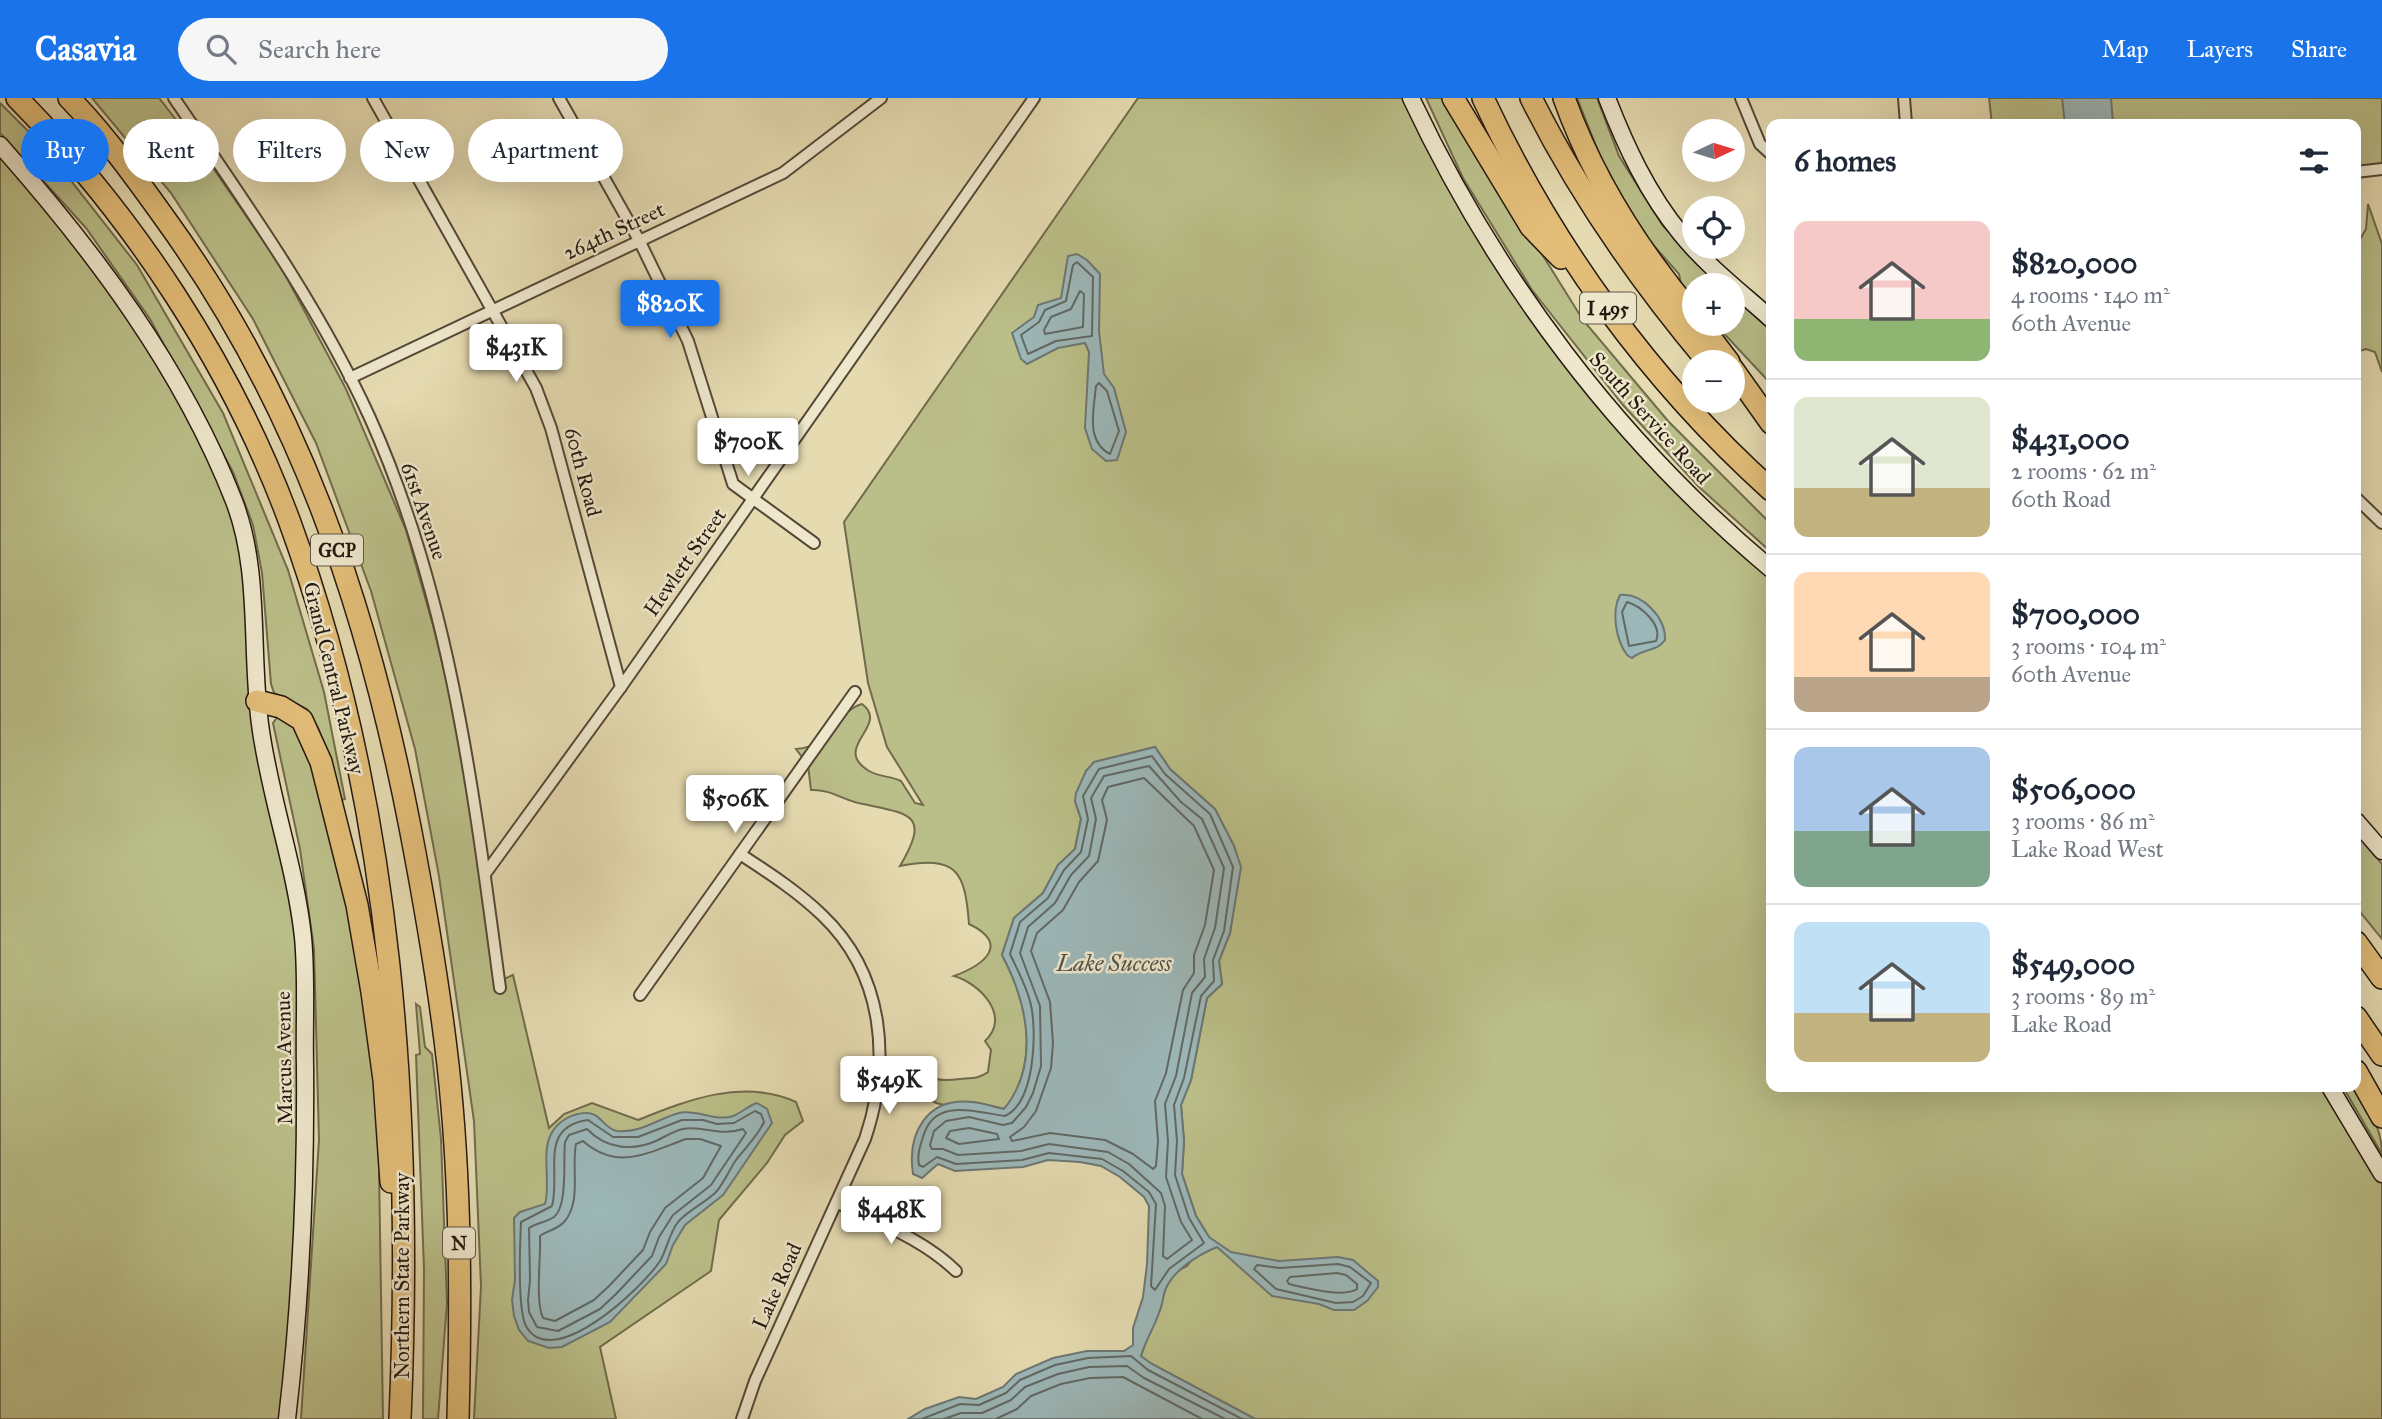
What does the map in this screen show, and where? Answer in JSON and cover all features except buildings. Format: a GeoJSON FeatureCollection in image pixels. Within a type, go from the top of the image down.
{"type":"FeatureCollection","features":[{"type":"Feature","properties":{"kind":"highway","name":"Grand Central Parkway"},"geometry":{"type":"LineString","coordinates":[[17,98],[95,185],[167,285],[205,344],[249,428],[288,517],[332,653],[363,792],[391,984],[402,1132]]}},
{"type":"Feature","properties":{"kind":"highway","name":"Grand Central Parkway"},"geometry":{"type":"LineString","coordinates":[[69,98],[139,181],[195,259],[287,422],[324,511],[355,602],[402,788],[425,908],[448,1066]]}},
{"type":"Feature","properties":{"kind":"highway"},"geometry":{"type":"LineString","coordinates":[[1453,98],[1531,227],[1600,298]]}},
{"type":"Feature","properties":{"kind":"highway","name":"I 495"},"geometry":{"type":"LineString","coordinates":[[1483,98],[1543,212],[1600,298],[1693,413],[1766,486]]}},
{"type":"Feature","properties":{"kind":"highway","name":"I 495"},"geometry":{"type":"LineString","coordinates":[[1531,98],[1565,162],[1618,247],[1698,350]]}},
{"type":"Feature","properties":{"kind":"highway"},"geometry":{"type":"LineString","coordinates":[[1564,98],[1584,150],[1613,205],[1682,302]]}},
{"type":"Feature","properties":{"kind":"highway"},"geometry":{"type":"LineString","coordinates":[[1709,336],[1720,350]]}},
{"type":"Feature","properties":{"kind":"highway"},"geometry":{"type":"LineString","coordinates":[[1745,387],[1766,418]]}},
{"type":"Feature","properties":{"kind":"highway"},"geometry":{"type":"LineString","coordinates":[[1745,401],[1766,420]]}},
{"type":"Feature","properties":{"kind":"highway"},"geometry":{"type":"LineString","coordinates":[[257,701],[281,708],[302,720],[321,762],[357,905],[372,992],[384,1080],[388,1157],[404,1278]]}},
{"type":"Feature","properties":{"kind":"highway"},"geometry":{"type":"LineString","coordinates":[[2361,949],[2382,978]]}},
{"type":"Feature","properties":{"kind":"highway"},"geometry":{"type":"LineString","coordinates":[[2361,1024],[2382,1055]]}},
{"type":"Feature","properties":{"kind":"highway","name":"N"},"geometry":{"type":"LineString","coordinates":[[448,1066],[460,1272],[458,1419]]}},
{"type":"Feature","properties":{"kind":"highway"},"geometry":{"type":"LineString","coordinates":[[2361,1081],[2382,1117]]}},
{"type":"Feature","properties":{"kind":"highway","name":"Northern State Parkway"},"geometry":{"type":"LineString","coordinates":[[400,1419],[404,1278],[402,1132]]}},
{"type":"Feature","properties":{"kind":"main road","name":"South Service Road"},"geometry":{"type":"LineString","coordinates":[[1411,98],[1445,166],[1493,250],[1578,371],[1676,481],[1766,564]]}},
{"type":"Feature","properties":{"kind":"main road"},"geometry":{"type":"LineString","coordinates":[[1607,98],[1635,164],[1674,225],[1707,261],[1766,314]]}},
{"type":"Feature","properties":{"kind":"main road","name":"Marcus Avenue"},"geometry":{"type":"LineString","coordinates":[[0,145],[71,226],[117,289],[163,363],[214,456],[235,504],[246,541],[257,701],[264,750],[296,894],[304,960],[305,1196],[298,1315],[287,1419]]}},
{"type":"Feature","properties":{"kind":"main road"},"geometry":{"type":"LineString","coordinates":[[2361,827],[2382,851]]}},
{"type":"Feature","properties":{"kind":"main road"},"geometry":{"type":"LineString","coordinates":[[2333,1092],[2382,1174]]}},
{"type":"Feature","properties":{"kind":"street","name":"61st Avenue"},"geometry":{"type":"LineString","coordinates":[[174,98],[277,250],[350,378],[387,460],[437,612],[459,711],[500,988]]}},
{"type":"Feature","properties":{"kind":"street","name":"60th Road"},"geometry":{"type":"LineString","coordinates":[[373,98],[536,388],[551,428],[621,687]]}},
{"type":"Feature","properties":{"kind":"street"},"geometry":{"type":"LineString","coordinates":[[559,98],[639,240],[688,341],[733,484],[814,542]]}},
{"type":"Feature","properties":{"kind":"street","name":"264th Street"},"geometry":{"type":"LineString","coordinates":[[350,378],[783,173],[881,98]]}},
{"type":"Feature","properties":{"kind":"street","name":"Hewlett Street"},"geometry":{"type":"LineString","coordinates":[[485,874],[621,687],[1034,98]]}},
{"type":"Feature","properties":{"kind":"street"},"geometry":{"type":"LineString","coordinates":[[1741,98],[1760,144],[1766,149]]}},
{"type":"Feature","properties":{"kind":"street"},"geometry":{"type":"LineString","coordinates":[[1904,98],[1906,119]]}},
{"type":"Feature","properties":{"kind":"street"},"geometry":{"type":"LineString","coordinates":[[2361,171],[2382,169]]}},
{"type":"Feature","properties":{"kind":"street"},"geometry":{"type":"LineString","coordinates":[[2361,503],[2382,523]]}},
{"type":"Feature","properties":{"kind":"street"},"geometry":{"type":"LineString","coordinates":[[640,995],[855,692]]}},
{"type":"Feature","properties":{"kind":"street","name":"Lake Road"},"geometry":{"type":"LineString","coordinates":[[740,854],[783,882],[823,916],[854,958],[874,1006],[880,1036],[880,1086],[865,1139],[761,1368],[741,1419]]}},
{"type":"Feature","properties":{"kind":"street"},"geometry":{"type":"LineString","coordinates":[[838,1203],[915,1240],[943,1258],[956,1271]]}},
{"type":"Feature","properties":{"kind":"green space"},"geometry":{"type":"Polygon","coordinates":[[[92,98],[159,98],[175,119],[123,119],[123,135],[92,98]]]}},
{"type":"Feature","properties":{"kind":"green space"},"geometry":{"type":"Polygon","coordinates":[[[1138,98],[1408,98],[1421,127],[1602,407],[1766,566],[1766,1092],[2330,1092],[2382,1183],[2382,1419],[1255,1419],[1144,1360],[1141,1356],[1149,1331],[1160,1310],[1164,1291],[1174,1273],[1187,1266],[1209,1237],[1196,1216],[1182,1174],[1184,1141],[1181,1105],[1191,1080],[1207,998],[1222,984],[1219,961],[1230,933],[1240,868],[1234,846],[1215,809],[1170,769],[1155,747],[1094,763],[1086,771],[1075,801],[1081,819],[1075,849],[1058,865],[1043,893],[1014,918],[1002,955],[1024,1012],[1026,1052],[1016,1091],[1005,1109],[972,1102],[940,1104],[927,1097],[920,1086],[914,1063],[930,1076],[940,1080],[975,1078],[988,1072],[991,1050],[985,1041],[995,1021],[994,1011],[982,993],[954,976],[983,960],[991,946],[989,939],[982,932],[969,924],[965,891],[954,871],[934,863],[900,866],[914,836],[911,819],[904,814],[825,791],[811,790],[808,765],[796,749],[819,742],[846,714],[862,704],[869,712],[870,720],[857,745],[859,762],[873,773],[901,781],[915,803],[923,805],[887,747],[868,683],[844,522],[1138,98]]]}},
{"type":"Feature","properties":{"kind":"green space"},"geometry":{"type":"Polygon","coordinates":[[[1426,98],[1445,98],[1583,320],[1668,421],[1766,519],[1766,547],[1699,487],[1623,405],[1532,290],[1463,178],[1426,98]]]}},
{"type":"Feature","properties":{"kind":"green space"},"geometry":{"type":"Polygon","coordinates":[[[1577,98],[1597,98],[1619,156],[1663,226],[1682,245],[1682,259],[1697,259],[1711,273],[1682,273],[1682,285],[1679,274],[1647,238],[1610,181],[1577,98]]]}},
{"type":"Feature","properties":{"kind":"green space"},"geometry":{"type":"Polygon","coordinates":[[[1989,98],[2382,98],[2382,169],[2361,171],[2361,119],[1991,119],[1989,98]]]}},
{"type":"Feature","properties":{"kind":"green space"},"geometry":{"type":"Polygon","coordinates":[[[0,103],[21,124],[21,156],[0,133],[0,103]]]}},
{"type":"Feature","properties":{"kind":"green space"},"geometry":{"type":"Polygon","coordinates":[[[0,145],[21,172],[21,182],[29,182],[131,311],[235,504],[257,701],[296,894],[306,1151],[287,1419],[0,1419],[0,145]]]}},
{"type":"Feature","properties":{"kind":"green space"},"geometry":{"type":"Polygon","coordinates":[[[219,177],[280,265],[346,389],[406,530],[457,725],[497,982],[513,975],[549,1128],[564,1114],[592,1103],[638,1120],[696,1099],[735,1092],[776,1095],[796,1102],[803,1121],[785,1135],[767,1163],[719,1220],[711,1271],[600,1347],[616,1419],[474,1419],[481,1286],[474,1121],[439,876],[415,749],[371,591],[316,443],[253,319],[162,182],[219,182],[219,177]]]}},
{"type":"Feature","properties":{"kind":"green space"},"geometry":{"type":"Polygon","coordinates":[[[44,182],[72,182],[137,265],[223,413],[288,570],[324,692],[345,799],[339,801],[319,730],[307,709],[274,693],[262,573],[253,525],[233,472],[150,319],[86,228],[44,182]]]}},
{"type":"Feature","properties":{"kind":"green space"},"geometry":{"type":"Polygon","coordinates":[[[2368,204],[2382,244],[2382,372],[2375,352],[2361,350],[2361,238],[2366,229],[2368,204]]]}},
{"type":"Feature","properties":{"kind":"green space"},"geometry":{"type":"Polygon","coordinates":[[[1745,306],[1766,326],[1766,379],[1745,356],[1745,350],[1739,350],[1726,336],[1745,336],[1745,306]]]}},
{"type":"Feature","properties":{"kind":"green space"},"geometry":{"type":"Polygon","coordinates":[[[279,715],[302,731],[335,834],[362,974],[378,1107],[383,1419],[301,1419],[319,1140],[314,949],[300,849],[273,723],[279,715]]]}},
{"type":"Feature","properties":{"kind":"green space"},"geometry":{"type":"Polygon","coordinates":[[[2361,839],[2382,864],[2382,939],[2361,913],[2361,839]]]}},
{"type":"Feature","properties":{"kind":"green space"},"geometry":{"type":"Polygon","coordinates":[[[416,1004],[420,1007],[425,1047],[432,1054],[441,1139],[447,1303],[438,1419],[423,1419],[424,1269],[416,1055],[420,1054],[416,1004]]]}},
{"type":"Feature","properties":{"kind":"green space"},"geometry":{"type":"Polygon","coordinates":[[[2346,1092],[2358,1092],[2369,1111],[2380,1135],[2382,1154],[2346,1092]]]}},
{"type":"Feature","properties":{"kind":"water"},"geometry":{"type":"Polygon","coordinates":[[[2062,98],[2111,98],[2113,119],[2064,119],[2062,98]]]}},
{"type":"Feature","properties":{"kind":"water"},"geometry":{"type":"Polygon","coordinates":[[[1077,254],[1100,274],[1099,331],[1104,374],[1114,388],[1126,432],[1117,460],[1106,461],[1092,449],[1085,428],[1089,352],[1085,343],[1058,348],[1027,364],[1021,359],[1012,333],[1034,317],[1038,305],[1061,298],[1068,256],[1077,254]]]}},
{"type":"Feature","properties":{"kind":"water"},"geometry":{"type":"Polygon","coordinates":[[[1620,595],[1637,598],[1652,608],[1662,623],[1665,640],[1662,644],[1632,658],[1627,655],[1616,626],[1616,609],[1620,595]]]}},
{"type":"Feature","properties":{"kind":"water","name":"Lake Success"},"geometry":{"type":"Polygon","coordinates":[[[1155,747],[1170,769],[1215,809],[1234,846],[1241,867],[1230,933],[1219,961],[1222,984],[1207,998],[1191,1080],[1181,1105],[1184,1141],[1182,1174],[1196,1216],[1209,1237],[1231,1252],[1279,1261],[1338,1257],[1353,1260],[1378,1281],[1378,1287],[1367,1301],[1354,1310],[1334,1310],[1319,1304],[1272,1296],[1217,1247],[1195,1258],[1175,1275],[1166,1288],[1158,1316],[1141,1356],[1255,1419],[908,1419],[925,1409],[959,1397],[976,1399],[1003,1387],[1016,1374],[1053,1358],[1087,1351],[1124,1351],[1133,1345],[1133,1328],[1143,1297],[1147,1264],[1149,1206],[1144,1197],[1120,1177],[1101,1166],[1080,1162],[1048,1160],[1023,1167],[955,1171],[938,1164],[922,1178],[913,1174],[912,1159],[917,1132],[932,1112],[956,1102],[1004,1109],[1016,1091],[1023,1073],[1026,1033],[1018,993],[1002,955],[1014,918],[1043,893],[1058,865],[1075,849],[1081,819],[1075,801],[1076,793],[1086,771],[1094,762],[1155,747]]]}},
{"type":"Feature","properties":{"kind":"water"},"geometry":{"type":"Polygon","coordinates":[[[757,1103],[767,1109],[772,1123],[723,1195],[685,1225],[666,1264],[610,1322],[562,1347],[549,1348],[528,1341],[519,1330],[512,1300],[515,1280],[514,1218],[520,1212],[545,1204],[548,1142],[557,1126],[570,1116],[591,1113],[613,1130],[626,1131],[686,1112],[727,1117],[757,1103]]]}}]}
